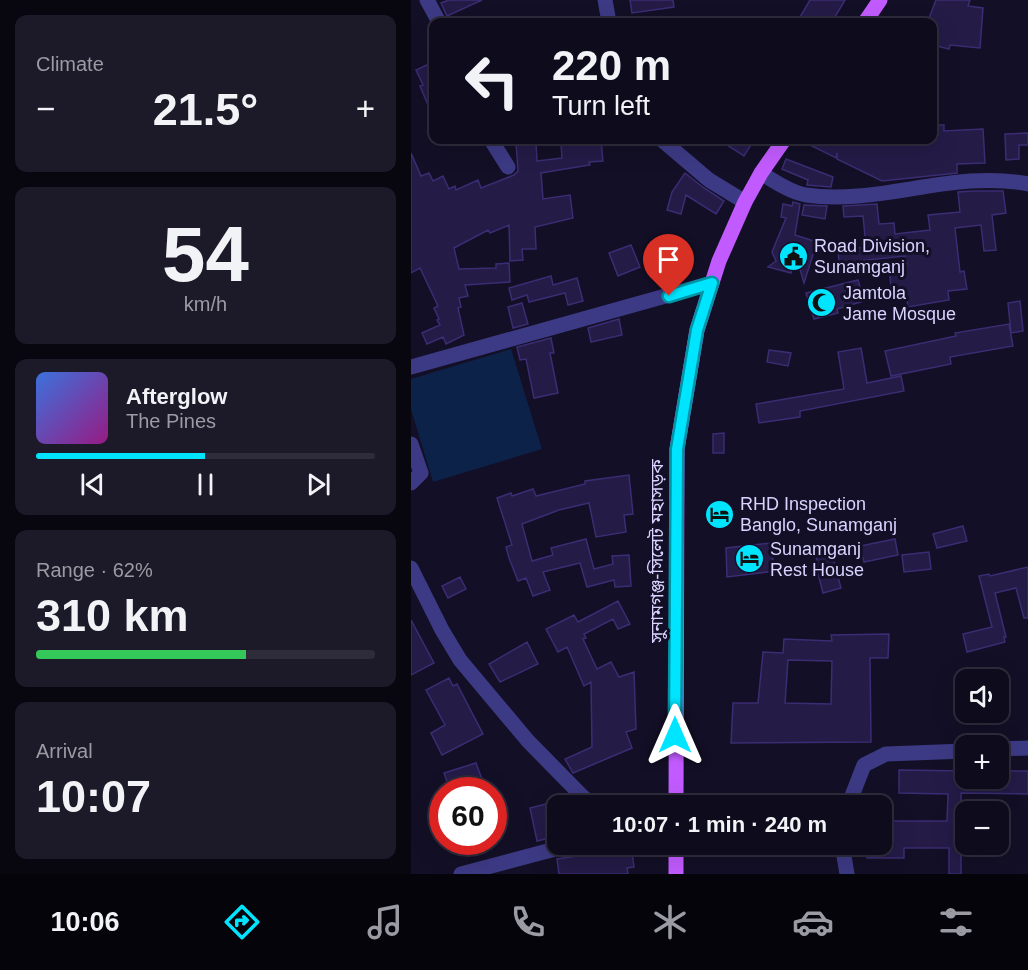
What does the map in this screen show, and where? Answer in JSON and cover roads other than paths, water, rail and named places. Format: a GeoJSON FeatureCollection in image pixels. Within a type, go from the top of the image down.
{"type":"FeatureCollection","features":[{"type":"Feature","properties":{"kind":"main road"},"geometry":{"type":"LineString","coordinates":[[868,18],[880,0]]}},
{"type":"Feature","properties":{"kind":"main road","name":"সুনামগঞ্জ-সিলেট মহাসড়ক"},"geometry":{"type":"LineString","coordinates":[[676,795],[677,449],[697,330],[719,261],[745,202],[781,144]]}},
{"type":"Feature","properties":{"kind":"main road"},"geometry":{"type":"LineString","coordinates":[[676,855],[676,874]]}},
{"type":"Feature","properties":{"kind":"street"},"geometry":{"type":"LineString","coordinates":[[427,0],[437,18]]}},
{"type":"Feature","properties":{"kind":"street"},"geometry":{"type":"LineString","coordinates":[[605,0],[608,18]]}},
{"type":"Feature","properties":{"kind":"street"},"geometry":{"type":"LineString","coordinates":[[494,144],[508,167]]}},
{"type":"Feature","properties":{"kind":"street"},"geometry":{"type":"LineString","coordinates":[[666,144],[709,180],[745,202]]}},
{"type":"Feature","properties":{"kind":"street"},"geometry":{"type":"LineString","coordinates":[[761,173],[782,186],[805,195],[850,196],[944,183],[1015,182],[1028,184]]}},
{"type":"Feature","properties":{"kind":"street"},"geometry":{"type":"LineString","coordinates":[[411,367],[712,283]]}},
{"type":"Feature","properties":{"kind":"street"},"geometry":{"type":"LineString","coordinates":[[411,444],[421,473],[411,483]]}},
{"type":"Feature","properties":{"kind":"street"},"geometry":{"type":"LineString","coordinates":[[411,568],[460,660],[528,741],[581,795]]}},
{"type":"Feature","properties":{"kind":"street"},"geometry":{"type":"LineString","coordinates":[[1009,749],[1028,748]]}},
{"type":"Feature","properties":{"kind":"street"},"geometry":{"type":"LineString","coordinates":[[852,795],[864,765],[886,754],[955,751]]}},
{"type":"Feature","properties":{"kind":"street"},"geometry":{"type":"LineString","coordinates":[[461,874],[547,851]]}},
{"type":"Feature","properties":{"kind":"street"},"geometry":{"type":"LineString","coordinates":[[844,855],[847,874]]}},
{"type":"Feature","properties":{"kind":"water"},"geometry":{"type":"Polygon","coordinates":[[[511,349],[542,449],[433,482],[411,409],[411,379],[511,349]]]}},
{"type":"Feature","properties":{"kind":"place","name":"Road Division, Sunamganj"},"geometry":{"type":"Point","coordinates":[793,256]}},
{"type":"Feature","properties":{"kind":"place","name":"Jamtola Jame Mosque"},"geometry":{"type":"Point","coordinates":[822,303]}},
{"type":"Feature","properties":{"kind":"place","name":"RHD Inspection Banglo, Sunamganj"},"geometry":{"type":"Point","coordinates":[719,514]}},
{"type":"Feature","properties":{"kind":"place","name":"Sunamganj Rest House"},"geometry":{"type":"Point","coordinates":[749,559]}}]}
